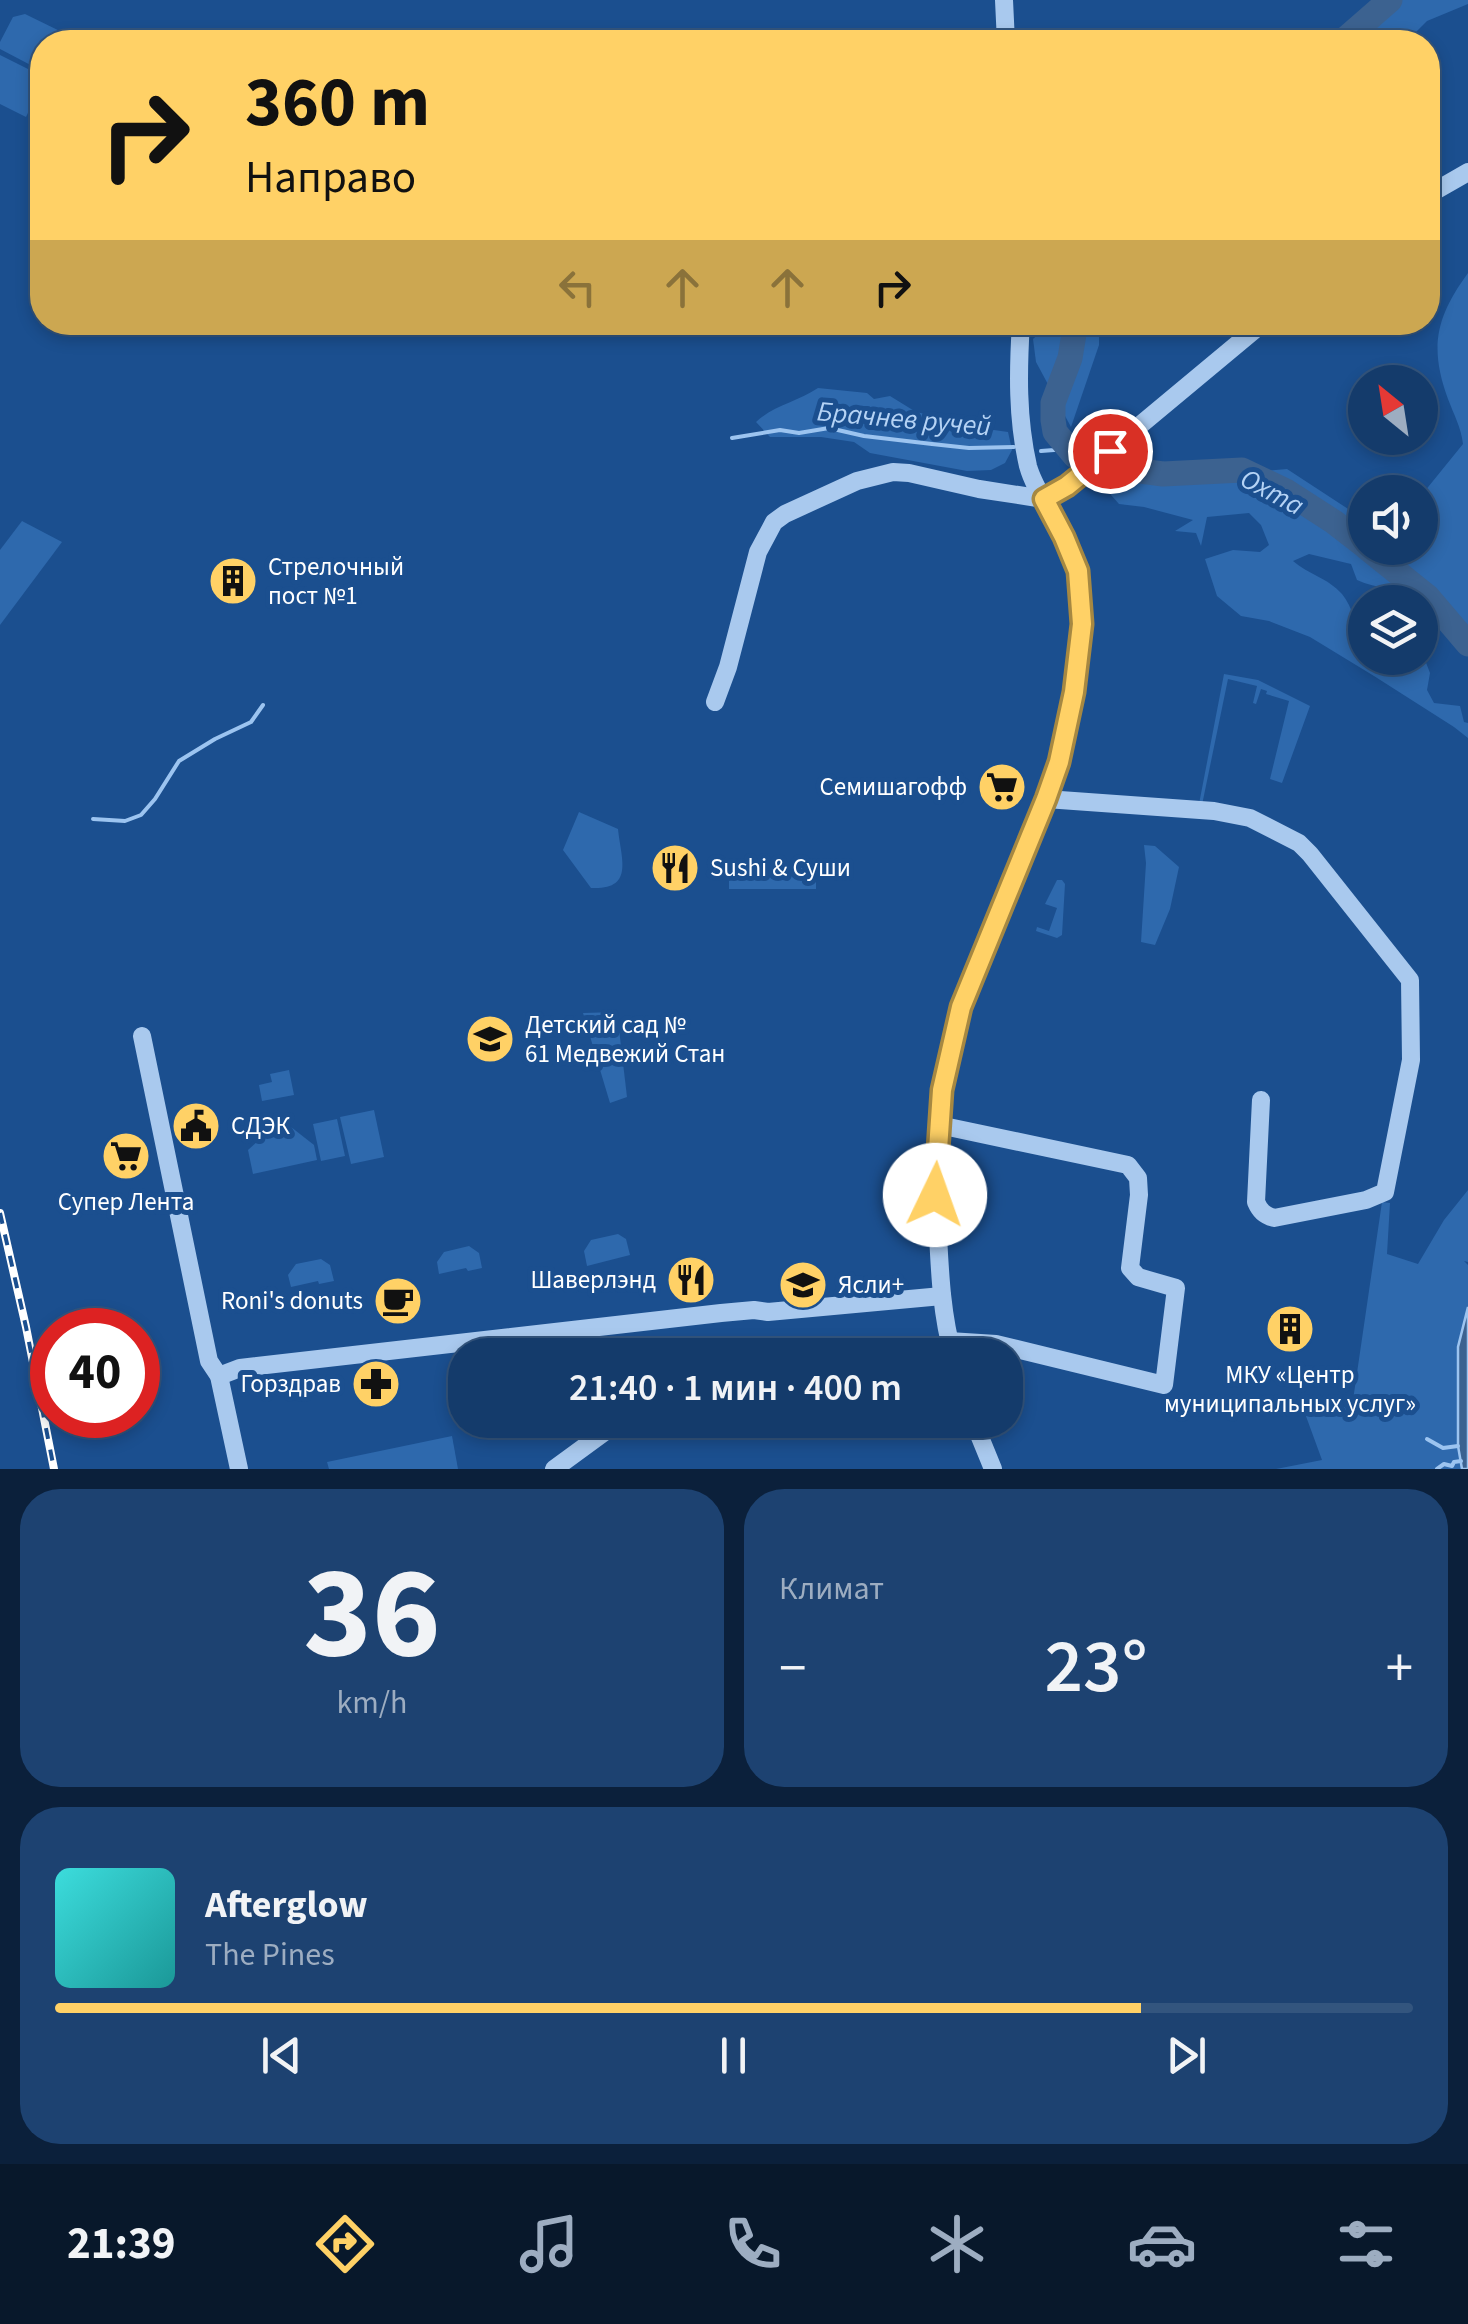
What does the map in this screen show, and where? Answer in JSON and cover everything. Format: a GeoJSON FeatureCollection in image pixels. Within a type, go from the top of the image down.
{"type":"FeatureCollection","features":[{"type":"Feature","properties":{"kind":"street"},"geometry":{"type":"LineString","coordinates":[[1004,0],[1005,30]]}},
{"type":"Feature","properties":{"kind":"street"},"geometry":{"type":"LineString","coordinates":[[1440,189],[1468,172]]}},
{"type":"Feature","properties":{"kind":"street"},"geometry":{"type":"LineString","coordinates":[[949,1338],[942,1296],[935,1195],[942,1090],[961,1007],[1059,762],[1082,624],[1078,571],[1028,463],[1018,385],[1020,335]]}},
{"type":"Feature","properties":{"kind":"street"},"geometry":{"type":"LineString","coordinates":[[716,702],[758,552],[766,533],[785,514],[857,480],[892,472],[1044,499],[1067,486],[1249,335]]}},
{"type":"Feature","properties":{"kind":"street"},"geometry":{"type":"LineString","coordinates":[[1046,799],[1214,811],[1250,818],[1299,843],[1310,854],[1410,980],[1410,1060],[1385,1192],[1366,1200],[1274,1218],[1260,1211],[1256,1202],[1261,1100]]}},
{"type":"Feature","properties":{"kind":"street"},"geometry":{"type":"LineString","coordinates":[[142,1036],[209,1362],[219,1376],[239,1469]]}},
{"type":"Feature","properties":{"kind":"street"},"geometry":{"type":"LineString","coordinates":[[939,1126],[1128,1165],[1138,1178],[1130,1268],[1138,1278],[1176,1288],[1164,1385],[1023,1351]]}},
{"type":"Feature","properties":{"kind":"street"},"geometry":{"type":"LineString","coordinates":[[219,1376],[240,1368],[754,1310],[768,1312],[942,1296]]}},
{"type":"Feature","properties":{"kind":"street"},"geometry":{"type":"LineString","coordinates":[[554,1469],[596,1438]]}},
{"type":"Feature","properties":{"kind":"street"},"geometry":{"type":"LineString","coordinates":[[980,1438],[993,1469]]}},
{"type":"Feature","properties":{"kind":"shaded area"},"geometry":{"type":"Polygon","coordinates":[[[1379,0],[1468,0],[1468,4],[1427,21],[1418,30],[1337,30],[1379,0]]]}},
{"type":"Feature","properties":{"kind":"shaded area"},"geometry":{"type":"Polygon","coordinates":[[[25,14],[58,30],[30,30],[30,65],[0,49],[13,17],[25,14]]]}},
{"type":"Feature","properties":{"kind":"shaded area"},"geometry":{"type":"Polygon","coordinates":[[[0,55],[30,70],[30,109],[26,117],[0,104],[0,55]]]}},
{"type":"Feature","properties":{"kind":"shaded area"},"geometry":{"type":"Polygon","coordinates":[[[1468,273],[1468,653],[1438,617],[1438,585],[1372,585],[1357,580],[1351,565],[1438,565],[1438,475],[1463,444],[1439,364],[1439,335],[1449,304],[1468,273]]]}},
{"type":"Feature","properties":{"kind":"shaded area"},"geometry":{"type":"Polygon","coordinates":[[[1038,335],[1099,335],[1071,427],[1036,362],[1033,339],[1038,335]]]}},
{"type":"Feature","properties":{"kind":"shaded area"},"geometry":{"type":"Polygon","coordinates":[[[818,388],[867,393],[874,399],[890,396],[916,412],[938,417],[956,436],[994,430],[1008,432],[1012,450],[1005,463],[991,470],[967,471],[870,453],[854,442],[821,437],[770,437],[756,422],[818,388]]]}},
{"type":"Feature","properties":{"kind":"shaded area"},"geometry":{"type":"Polygon","coordinates":[[[1287,469],[1348,509],[1348,563],[1309,554],[1293,561],[1331,584],[1348,603],[1348,660],[1310,637],[1269,621],[1241,616],[1217,596],[1205,559],[1233,550],[1260,552],[1269,545],[1261,525],[1249,513],[1207,517],[1201,546],[1196,533],[1175,531],[1193,520],[1119,504],[1111,495],[1112,478],[1149,481],[1287,469]]]}},
{"type":"Feature","properties":{"kind":"shaded area"},"geometry":{"type":"Polygon","coordinates":[[[22,521],[62,542],[0,625],[0,550],[22,521]]]}},
{"type":"Feature","properties":{"kind":"shaded area"},"geometry":{"type":"Polygon","coordinates":[[[1224,674],[1258,680],[1310,706],[1282,783],[1270,779],[1289,701],[1261,689],[1256,704],[1253,703],[1257,686],[1228,679],[1202,805],[1199,804],[1224,674]]]}},
{"type":"Feature","properties":{"kind":"shaded area"},"geometry":{"type":"Polygon","coordinates":[[[1430,675],[1427,690],[1434,703],[1460,706],[1464,722],[1468,723],[1468,738],[1454,727],[1374,676],[1430,675]]]}},
{"type":"Feature","properties":{"kind":"shaded area"},"geometry":{"type":"Polygon","coordinates":[[[579,812],[618,829],[622,870],[614,884],[591,888],[563,850],[579,812]]]}},
{"type":"Feature","properties":{"kind":"shaded area"},"geometry":{"type":"Polygon","coordinates":[[[1144,845],[1155,846],[1179,867],[1170,909],[1155,945],[1141,942],[1144,845]]]}},
{"type":"Feature","properties":{"kind":"shaded area"},"geometry":{"type":"Polygon","coordinates":[[[729,868],[816,868],[816,889],[729,889],[729,868]]]}},
{"type":"Feature","properties":{"kind":"shaded area"},"geometry":{"type":"Polygon","coordinates":[[[1057,880],[1065,884],[1062,935],[1057,938],[1036,931],[1037,927],[1049,931],[1057,908],[1045,904],[1057,880]]]}},
{"type":"Feature","properties":{"kind":"shaded area"},"geometry":{"type":"Polygon","coordinates":[[[617,1012],[627,1097],[610,1103],[583,1013],[617,1012]]]}},
{"type":"Feature","properties":{"kind":"shaded area"},"geometry":{"type":"Polygon","coordinates":[[[289,1070],[294,1095],[262,1101],[259,1085],[272,1082],[270,1074],[289,1070]]]}},
{"type":"Feature","properties":{"kind":"shaded area"},"geometry":{"type":"Polygon","coordinates":[[[374,1110],[384,1157],[351,1164],[340,1117],[374,1110]]]}},
{"type":"Feature","properties":{"kind":"shaded area"},"geometry":{"type":"Polygon","coordinates":[[[337,1119],[345,1156],[321,1161],[313,1124],[337,1119]]]}},
{"type":"Feature","properties":{"kind":"shaded area"},"geometry":{"type":"Polygon","coordinates":[[[291,1127],[314,1145],[317,1160],[253,1174],[248,1150],[268,1132],[291,1127]]]}},
{"type":"Feature","properties":{"kind":"shaded area"},"geometry":{"type":"Polygon","coordinates":[[[1468,1190],[1468,1262],[1464,1261],[1468,1265],[1468,1307],[1458,1347],[1458,1446],[1462,1469],[1276,1469],[1322,1460],[1303,1408],[1352,1407],[1382,1202],[1390,1203],[1387,1254],[1418,1264],[1444,1220],[1468,1190]]]}},
{"type":"Feature","properties":{"kind":"shaded area"},"geometry":{"type":"Polygon","coordinates":[[[618,1234],[626,1239],[630,1255],[587,1266],[584,1251],[591,1240],[618,1234]]]}},
{"type":"Feature","properties":{"kind":"shaded area"},"geometry":{"type":"Polygon","coordinates":[[[469,1246],[479,1253],[482,1268],[439,1274],[437,1262],[444,1252],[469,1246]]]}},
{"type":"Feature","properties":{"kind":"shaded area"},"geometry":{"type":"Polygon","coordinates":[[[321,1259],[330,1265],[334,1281],[291,1287],[288,1275],[296,1264],[321,1259]]]}},
{"type":"Feature","properties":{"kind":"shaded area"},"geometry":{"type":"Polygon","coordinates":[[[1468,1307],[1468,1469],[1462,1469],[1458,1446],[1458,1347],[1468,1307]]]}},
{"type":"Feature","properties":{"kind":"shaded area"},"geometry":{"type":"Polygon","coordinates":[[[448,1437],[452,1438],[458,1469],[329,1469],[327,1462],[448,1437]]]}},
{"type":"Feature","properties":{"kind":"waterway","name":"Охта"},"geometry":{"type":"LineString","coordinates":[[1356,30],[1390,0]]}},
{"type":"Feature","properties":{"kind":"waterway","name":"Охта"},"geometry":{"type":"LineString","coordinates":[[1074,335],[1070,358],[1053,403],[1053,420],[1055,432],[1075,456],[1096,465],[1163,474],[1242,470],[1286,491],[1348,533]]}},
{"type":"Feature","properties":{"kind":"waterway","name":"Брачнев ручей"},"geometry":{"type":"LineString","coordinates":[[732,438],[780,430],[799,433],[829,428],[969,448],[1014,447]]}},
{"type":"Feature","properties":{"kind":"waterway","name":"Брачнев ручей"},"geometry":{"type":"LineString","coordinates":[[1041,451],[1063,444]]}},
{"type":"Feature","properties":{"kind":"waterway","name":"Охта"},"geometry":{"type":"LineString","coordinates":[[1388,565],[1428,597],[1468,644]]}},
{"type":"Feature","properties":{"kind":"waterway","name":"Брачнев ручей"},"geometry":{"type":"LineString","coordinates":[[93,819],[125,821],[141,815],[179,761],[251,722],[263,705]]}},
{"type":"Feature","properties":{"kind":"waterway"},"geometry":{"type":"LineString","coordinates":[[1427,1439],[1443,1448],[1458,1446]]}},
{"type":"Feature","properties":{"kind":"waterway"},"geometry":{"type":"LineString","coordinates":[[1437,1469],[1461,1461]]}},
{"type":"Feature","properties":{"kind":"railway"},"geometry":{"type":"LineString","coordinates":[[0,1213],[54,1469]]}},
{"type":"Feature","properties":{"kind":"place","name":"Стрелочный пост №1"},"geometry":{"type":"Point","coordinates":[233,581]}},
{"type":"Feature","properties":{"kind":"place","name":"Семишагофф"},"geometry":{"type":"Point","coordinates":[1002,787]}},
{"type":"Feature","properties":{"kind":"place","name":"Sushi & Суши"},"geometry":{"type":"Point","coordinates":[675,868]}},
{"type":"Feature","properties":{"kind":"place","name":"Детский сад № 61 Медвежий Стан"},"geometry":{"type":"Point","coordinates":[490,1039]}},
{"type":"Feature","properties":{"kind":"place","name":"СДЭК"},"geometry":{"type":"Point","coordinates":[196,1126]}},
{"type":"Feature","properties":{"kind":"place","name":"Супер Лента"},"geometry":{"type":"Point","coordinates":[126,1156]}},
{"type":"Feature","properties":{"kind":"place","name":"Шаверлэнд"},"geometry":{"type":"Point","coordinates":[691,1280]}},
{"type":"Feature","properties":{"kind":"place","name":"Ясли+"},"geometry":{"type":"Point","coordinates":[803,1285]}},
{"type":"Feature","properties":{"kind":"place","name":"Roni's donuts"},"geometry":{"type":"Point","coordinates":[398,1301]}},
{"type":"Feature","properties":{"kind":"place","name":"МКУ «Центр муниципальных услуг»"},"geometry":{"type":"Point","coordinates":[1290,1329]}},
{"type":"Feature","properties":{"kind":"place","name":"Горздрав"},"geometry":{"type":"Point","coordinates":[376,1384]}},
{"type":"Feature","properties":{"kind":"route"},"geometry":{"type":"LineString","coordinates":[[935,1195],[942,1090],[961,1007],[1046,799],[1059,762],[1074,692],[1082,624],[1078,571],[1044,499],[1067,486],[1110,451]]}}]}
